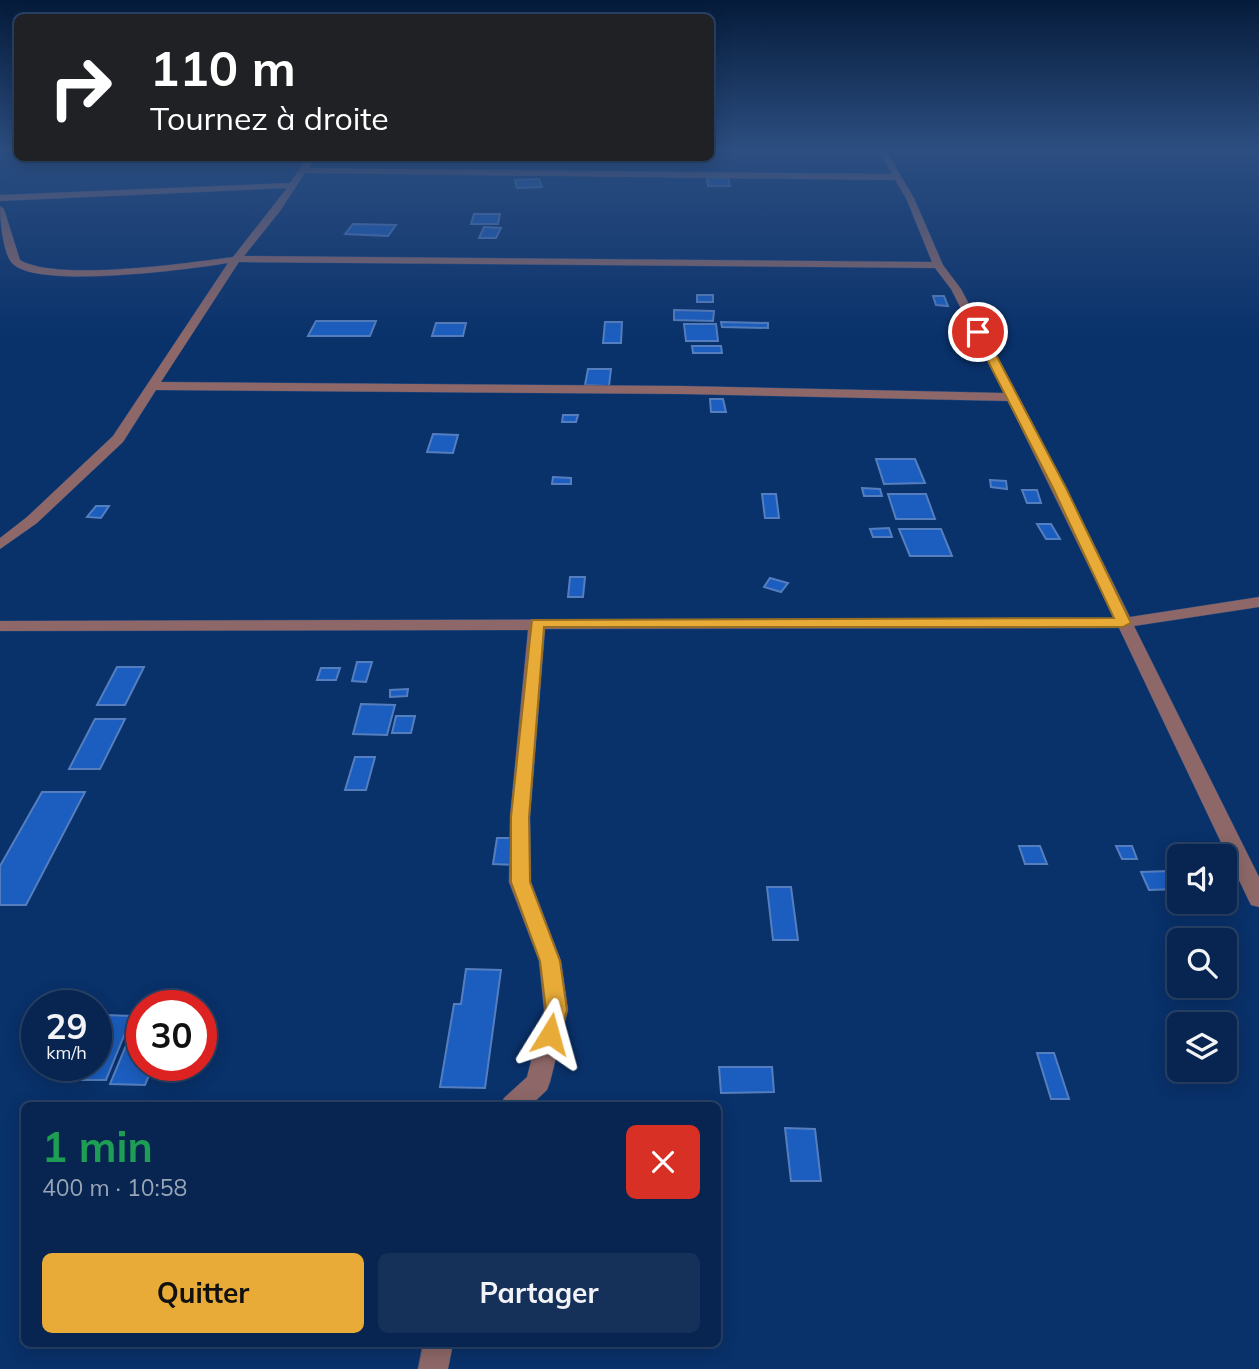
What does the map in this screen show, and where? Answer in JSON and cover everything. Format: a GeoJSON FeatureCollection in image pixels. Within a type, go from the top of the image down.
{"type":"FeatureCollection","features":[{"type":"Feature","properties":{"kind":"street"},"geometry":{"type":"LineString","coordinates":[[1,212],[15,261],[28,269],[156,271],[236,259],[938,265]]}},
{"type":"Feature","properties":{"kind":"street"},"geometry":{"type":"LineString","coordinates":[[0,545],[32,520],[118,439],[236,259],[273,212]]}},
{"type":"Feature","properties":{"kind":"street"},"geometry":{"type":"LineString","coordinates":[[916,212],[938,265],[956,289],[1012,397],[1259,899]]}},
{"type":"Feature","properties":{"kind":"street"},"geometry":{"type":"LineString","coordinates":[[153,386],[682,390],[1012,397]]}},
{"type":"Feature","properties":{"kind":"street"},"geometry":{"type":"LineString","coordinates":[[0,626],[1123,623],[1259,602]]}},
{"type":"Feature","properties":{"kind":"street"},"geometry":{"type":"LineString","coordinates":[[517,1102],[538,1082],[556,1010],[550,961],[520,882],[520,817],[537,623]]}},
{"type":"Feature","properties":{"kind":"street"},"geometry":{"type":"LineString","coordinates":[[433,1369],[437,1347]]}},
{"type":"Feature","properties":{"kind":"building"},"geometry":{"type":"Polygon","coordinates":[[[474,214],[500,214],[498,224],[471,224],[474,214]]]}},
{"type":"Feature","properties":{"kind":"building"},"geometry":{"type":"Polygon","coordinates":[[[353,224],[396,225],[388,236],[345,234],[353,224]]]}},
{"type":"Feature","properties":{"kind":"building"},"geometry":{"type":"Polygon","coordinates":[[[484,227],[501,228],[496,238],[479,238],[484,227]]]}},
{"type":"Feature","properties":{"kind":"building"},"geometry":{"type":"Polygon","coordinates":[[[697,295],[713,295],[713,302],[697,302],[697,295]]]}},
{"type":"Feature","properties":{"kind":"building"},"geometry":{"type":"Polygon","coordinates":[[[933,296],[944,296],[948,306],[936,305],[933,296]]]}},
{"type":"Feature","properties":{"kind":"building"},"geometry":{"type":"Polygon","coordinates":[[[674,310],[714,311],[713,321],[674,320],[674,310]]]}},
{"type":"Feature","properties":{"kind":"building"},"geometry":{"type":"Polygon","coordinates":[[[316,321],[376,321],[370,336],[308,336],[316,321]]]}},
{"type":"Feature","properties":{"kind":"building"},"geometry":{"type":"Polygon","coordinates":[[[605,322],[622,322],[621,343],[603,343],[605,322]]]}},
{"type":"Feature","properties":{"kind":"building"},"geometry":{"type":"Polygon","coordinates":[[[721,322],[768,323],[768,328],[722,327],[721,322]]]}},
{"type":"Feature","properties":{"kind":"building"},"geometry":{"type":"Polygon","coordinates":[[[436,323],[466,323],[463,336],[432,336],[436,323]]]}},
{"type":"Feature","properties":{"kind":"building"},"geometry":{"type":"Polygon","coordinates":[[[684,324],[716,324],[718,341],[686,341],[684,324]]]}},
{"type":"Feature","properties":{"kind":"building"},"geometry":{"type":"Polygon","coordinates":[[[692,346],[721,346],[722,353],[693,353],[692,346]]]}},
{"type":"Feature","properties":{"kind":"building"},"geometry":{"type":"Polygon","coordinates":[[[588,369],[611,369],[609,386],[585,385],[588,369]]]}},
{"type":"Feature","properties":{"kind":"building"},"geometry":{"type":"Polygon","coordinates":[[[710,399],[723,399],[726,412],[711,412],[710,399]]]}},
{"type":"Feature","properties":{"kind":"building"},"geometry":{"type":"Polygon","coordinates":[[[563,415],[578,415],[576,422],[562,422],[563,415]]]}},
{"type":"Feature","properties":{"kind":"building"},"geometry":{"type":"Polygon","coordinates":[[[433,434],[458,435],[453,453],[427,452],[433,434]]]}},
{"type":"Feature","properties":{"kind":"building"},"geometry":{"type":"Polygon","coordinates":[[[876,459],[915,459],[925,483],[884,484],[876,459]]]}},
{"type":"Feature","properties":{"kind":"building"},"geometry":{"type":"Polygon","coordinates":[[[553,477],[571,478],[571,484],[552,484],[553,477]]]}},
{"type":"Feature","properties":{"kind":"building"},"geometry":{"type":"Polygon","coordinates":[[[990,480],[1006,481],[1007,489],[991,487],[990,480]]]}},
{"type":"Feature","properties":{"kind":"building"},"geometry":{"type":"Polygon","coordinates":[[[862,488],[880,489],[882,496],[864,496],[862,488]]]}},
{"type":"Feature","properties":{"kind":"building"},"geometry":{"type":"Polygon","coordinates":[[[1022,490],[1037,490],[1041,503],[1027,503],[1022,490]]]}},
{"type":"Feature","properties":{"kind":"building"},"geometry":{"type":"Polygon","coordinates":[[[762,494],[776,494],[779,518],[765,518],[762,494]]]}},
{"type":"Feature","properties":{"kind":"building"},"geometry":{"type":"Polygon","coordinates":[[[888,494],[926,494],[935,519],[896,519],[888,494]]]}},
{"type":"Feature","properties":{"kind":"building"},"geometry":{"type":"Polygon","coordinates":[[[96,506],[109,506],[101,518],[87,517],[96,506]]]}},
{"type":"Feature","properties":{"kind":"building"},"geometry":{"type":"Polygon","coordinates":[[[1037,524],[1051,524],[1060,539],[1046,539],[1037,524]]]}},
{"type":"Feature","properties":{"kind":"building"},"geometry":{"type":"Polygon","coordinates":[[[889,528],[892,537],[873,537],[870,529],[889,528]]]}},
{"type":"Feature","properties":{"kind":"building"},"geometry":{"type":"Polygon","coordinates":[[[899,529],[941,529],[952,556],[910,556],[899,529]]]}},
{"type":"Feature","properties":{"kind":"building"},"geometry":{"type":"Polygon","coordinates":[[[570,577],[585,577],[583,597],[568,597],[570,577]]]}},
{"type":"Feature","properties":{"kind":"building"},"geometry":{"type":"Polygon","coordinates":[[[770,578],[788,583],[781,592],[764,587],[770,578]]]}},
{"type":"Feature","properties":{"kind":"building"},"geometry":{"type":"Polygon","coordinates":[[[357,662],[372,662],[366,682],[352,681],[357,662]]]}},
{"type":"Feature","properties":{"kind":"building"},"geometry":{"type":"Polygon","coordinates":[[[117,667],[144,667],[125,705],[97,705],[117,667]]]}},
{"type":"Feature","properties":{"kind":"building"},"geometry":{"type":"Polygon","coordinates":[[[321,668],[340,668],[336,680],[317,680],[321,668]]]}},
{"type":"Feature","properties":{"kind":"building"},"geometry":{"type":"Polygon","coordinates":[[[408,689],[407,696],[390,697],[390,690],[408,689]]]}},
{"type":"Feature","properties":{"kind":"building"},"geometry":{"type":"Polygon","coordinates":[[[361,704],[395,705],[387,735],[353,734],[361,704]]]}},
{"type":"Feature","properties":{"kind":"building"},"geometry":{"type":"Polygon","coordinates":[[[396,716],[415,716],[411,733],[392,733],[396,716]]]}},
{"type":"Feature","properties":{"kind":"building"},"geometry":{"type":"Polygon","coordinates":[[[95,719],[125,719],[100,769],[69,769],[95,719]]]}},
{"type":"Feature","properties":{"kind":"building"},"geometry":{"type":"Polygon","coordinates":[[[355,757],[375,757],[366,790],[345,790],[355,757]]]}},
{"type":"Feature","properties":{"kind":"building"},"geometry":{"type":"Polygon","coordinates":[[[42,792],[85,792],[26,905],[0,905],[0,866],[42,792]]]}},
{"type":"Feature","properties":{"kind":"building"},"geometry":{"type":"Polygon","coordinates":[[[497,838],[517,838],[514,865],[493,864],[497,838]]]}},
{"type":"Feature","properties":{"kind":"building"},"geometry":{"type":"Polygon","coordinates":[[[1019,846],[1040,846],[1047,864],[1025,864],[1019,846]]]}},
{"type":"Feature","properties":{"kind":"building"},"geometry":{"type":"Polygon","coordinates":[[[1116,846],[1132,846],[1137,859],[1122,859],[1116,846]]]}},
{"type":"Feature","properties":{"kind":"building"},"geometry":{"type":"Polygon","coordinates":[[[1167,871],[1167,889],[1149,890],[1141,872],[1167,871]]]}},
{"type":"Feature","properties":{"kind":"building"},"geometry":{"type":"Polygon","coordinates":[[[767,887],[791,887],[798,940],[773,940],[767,887]]]}},
{"type":"Feature","properties":{"kind":"building"},"geometry":{"type":"Polygon","coordinates":[[[466,969],[501,970],[485,1088],[440,1087],[454,1004],[461,1004],[466,969]]]}},
{"type":"Feature","properties":{"kind":"building"},"geometry":{"type":"Polygon","coordinates":[[[112,1015],[126,1016],[126,1031],[112,1065],[112,1015]]]}},
{"type":"Feature","properties":{"kind":"building"},"geometry":{"type":"Polygon","coordinates":[[[126,1045],[126,1081],[147,1081],[145,1085],[110,1084],[126,1045]]]}},
{"type":"Feature","properties":{"kind":"building"},"geometry":{"type":"Polygon","coordinates":[[[1037,1053],[1054,1053],[1069,1099],[1051,1099],[1037,1053]]]}},
{"type":"Feature","properties":{"kind":"building"},"geometry":{"type":"Polygon","coordinates":[[[719,1067],[772,1067],[774,1092],[721,1093],[719,1067]]]}},
{"type":"Feature","properties":{"kind":"building"},"geometry":{"type":"Polygon","coordinates":[[[785,1128],[815,1129],[821,1181],[791,1181],[785,1128]]]}},
{"type":"Feature","properties":{"kind":"route"},"geometry":{"type":"LineString","coordinates":[[550,1034],[556,1010],[550,961],[520,882],[520,817],[537,623],[1123,623],[1059,488],[978,332]]}}]}
